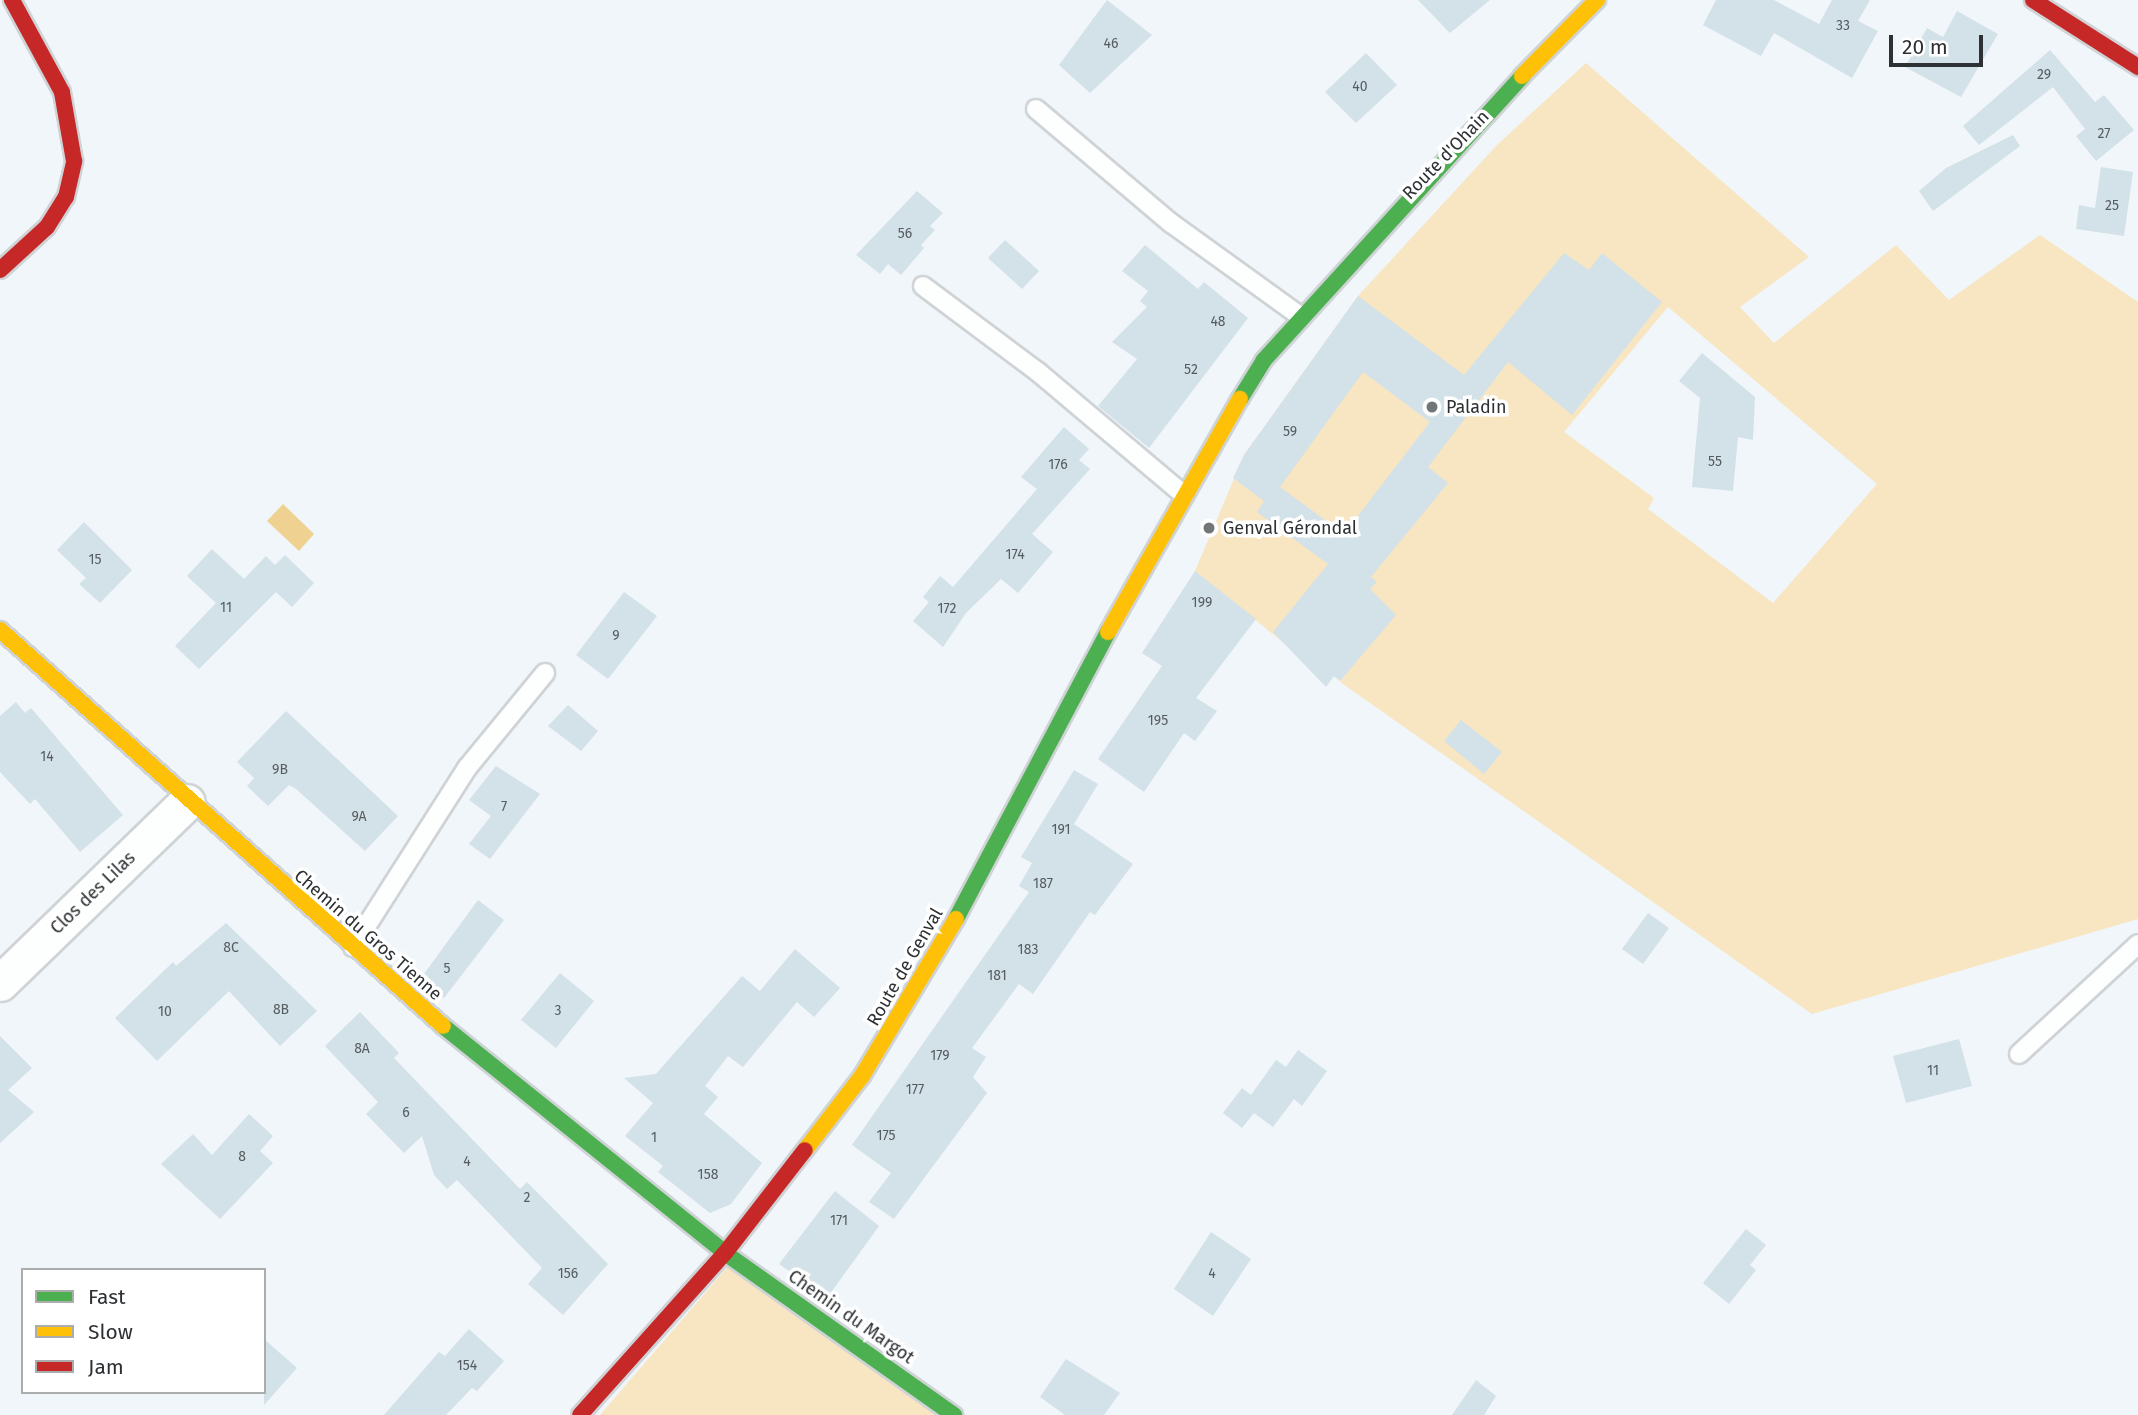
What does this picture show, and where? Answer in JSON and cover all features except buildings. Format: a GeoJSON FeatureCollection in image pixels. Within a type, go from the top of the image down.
{"type":"FeatureCollection","features":[{"type":"Feature","properties":{"kind":"main road"},"geometry":{"type":"LineString","coordinates":[[0,270],[47,227],[66,197],[74,161],[72,125],[62,92],[12,0]]}},
{"type":"Feature","properties":{"kind":"main road","name":"Route d'Ohain"},"geometry":{"type":"LineString","coordinates":[[1185,491],[1264,360],[1300,316],[1451,149],[1597,0]]}},
{"type":"Feature","properties":{"kind":"main road"},"geometry":{"type":"LineString","coordinates":[[2033,0],[2138,67]]}},
{"type":"Feature","properties":{"kind":"main road","name":"Route de Genval"},"geometry":{"type":"LineString","coordinates":[[580,1415],[725,1253],[862,1076],[904,1010],[1185,491]]}},
{"type":"Feature","properties":{"kind":"main road","name":"Chemin du Gros Tienne"},"geometry":{"type":"LineString","coordinates":[[0,630],[187,802],[491,1068],[725,1253]]}},
{"type":"Feature","properties":{"kind":"main road","name":"Chemin du Margot"},"geometry":{"type":"LineString","coordinates":[[725,1253],[954,1415]]}},
{"type":"Feature","properties":{"kind":"street","name":"Clos des Lilas"},"geometry":{"type":"LineString","coordinates":[[0,983],[187,802]]}},
{"type":"Feature","properties":{"kind":"lane"},"geometry":{"type":"LineString","coordinates":[[1036,108],[1171,223],[1300,316]]}},
{"type":"Feature","properties":{"kind":"lane"},"geometry":{"type":"LineString","coordinates":[[923,286],[1038,372],[1185,491]]}},
{"type":"Feature","properties":{"kind":"lane"},"geometry":{"type":"LineString","coordinates":[[354,947],[460,777],[545,673]]}},
{"type":"Feature","properties":{"kind":"lane"},"geometry":{"type":"LineString","coordinates":[[2019,1054],[2138,944]]}},
{"type":"Feature","properties":{"kind":"shaded area"},"geometry":{"type":"Polygon","coordinates":[[[1586,63],[1809,257],[1740,307],[1774,343],[1896,245],[1949,300],[2040,235],[2138,302],[2138,919],[1812,1014],[1343,684],[1307,652],[1301,657],[1195,571],[1244,455],[1358,296],[1497,145],[1586,63]],[[1668,307],[1564,432],[1654,498],[1648,509],[1773,603],[1877,484],[1668,307]]]}},
{"type":"Feature","properties":{"kind":"shaded area"},"geometry":{"type":"Polygon","coordinates":[[[283,504],[314,534],[299,551],[267,521],[283,504]]]}},
{"type":"Feature","properties":{"kind":"shaded area"},"geometry":{"type":"Polygon","coordinates":[[[736,1257],[960,1415],[600,1415],[736,1257]]]}},
{"type":"Feature","properties":{"kind":"traffic: fast"},"geometry":{"type":"LineString","coordinates":[[1240,399],[1264,360],[1522,76]]}},
{"type":"Feature","properties":{"kind":"traffic: fast"},"geometry":{"type":"LineString","coordinates":[[956,919],[1108,632]]}},
{"type":"Feature","properties":{"kind":"traffic: fast"},"geometry":{"type":"LineString","coordinates":[[443,1026],[725,1253],[954,1415]]}},
{"type":"Feature","properties":{"kind":"traffic: slow"},"geometry":{"type":"LineString","coordinates":[[1522,76],[1597,0]]}},
{"type":"Feature","properties":{"kind":"traffic: slow"},"geometry":{"type":"LineString","coordinates":[[1108,632],[1240,399]]}},
{"type":"Feature","properties":{"kind":"traffic: slow"},"geometry":{"type":"LineString","coordinates":[[0,630],[443,1026]]}},
{"type":"Feature","properties":{"kind":"traffic: slow"},"geometry":{"type":"LineString","coordinates":[[805,1150],[862,1076],[956,919]]}},
{"type":"Feature","properties":{"kind":"traffic: jam"},"geometry":{"type":"LineString","coordinates":[[0,270],[47,227],[66,197],[74,161],[62,92],[12,0]]}},
{"type":"Feature","properties":{"kind":"traffic: jam"},"geometry":{"type":"LineString","coordinates":[[2033,0],[2138,67]]}},
{"type":"Feature","properties":{"kind":"traffic: jam"},"geometry":{"type":"LineString","coordinates":[[580,1415],[725,1253],[805,1150]]}},
{"type":"Feature","properties":{"kind":"place","name":"Paladin"},"geometry":{"type":"Point","coordinates":[1432,407]}},
{"type":"Feature","properties":{"kind":"place","name":"Genval Gérondal"},"geometry":{"type":"Point","coordinates":[1209,528]}}]}
